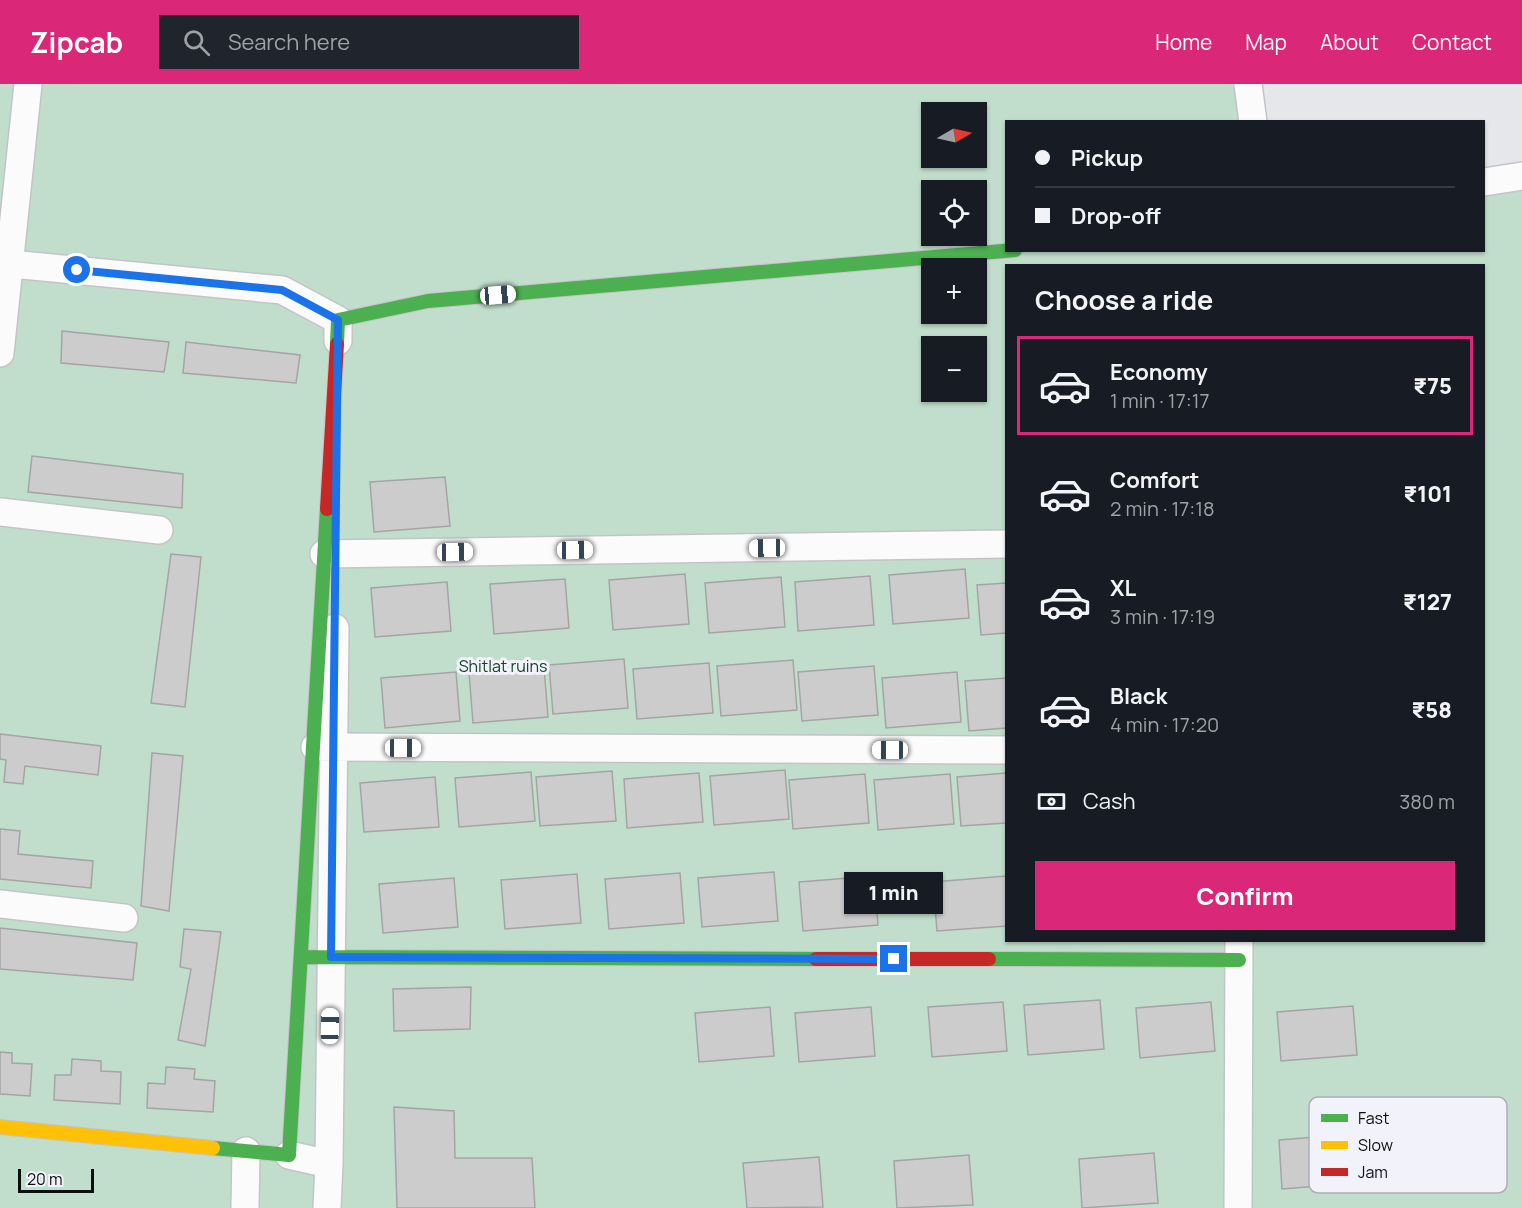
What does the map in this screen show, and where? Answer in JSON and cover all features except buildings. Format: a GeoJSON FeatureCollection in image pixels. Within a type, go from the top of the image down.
{"type":"FeatureCollection","features":[{"type":"Feature","properties":{"kind":"street"},"geometry":{"type":"LineString","coordinates":[[0,353],[5,263],[28,84]]}},
{"type":"Feature","properties":{"kind":"street"},"geometry":{"type":"LineString","coordinates":[[1248,84],[1253,120]]}},
{"type":"Feature","properties":{"kind":"street"},"geometry":{"type":"LineString","coordinates":[[1485,182],[1522,176]]}},
{"type":"Feature","properties":{"kind":"street"},"geometry":{"type":"LineString","coordinates":[[5,263],[282,290],[338,320],[428,301],[1005,251]]}},
{"type":"Feature","properties":{"kind":"street"},"geometry":{"type":"LineString","coordinates":[[289,1155],[301,957],[323,748],[338,320]]}},
{"type":"Feature","properties":{"kind":"street"},"geometry":{"type":"LineString","coordinates":[[0,512],[159,530]]}},
{"type":"Feature","properties":{"kind":"street"},"geometry":{"type":"LineString","coordinates":[[330,554],[1005,544]]}},
{"type":"Feature","properties":{"kind":"street"},"geometry":{"type":"LineString","coordinates":[[323,748],[1005,750]]}},
{"type":"Feature","properties":{"kind":"street"},"geometry":{"type":"LineString","coordinates":[[323,748],[331,957],[327,1208]]}},
{"type":"Feature","properties":{"kind":"street"},"geometry":{"type":"LineString","coordinates":[[0,904],[124,918]]}},
{"type":"Feature","properties":{"kind":"street"},"geometry":{"type":"LineString","coordinates":[[301,957],[1239,950],[1238,1208]]}},
{"type":"Feature","properties":{"kind":"street"},"geometry":{"type":"LineString","coordinates":[[0,1127],[289,1155],[329,1164]]}},
{"type":"Feature","properties":{"kind":"street"},"geometry":{"type":"LineString","coordinates":[[245,1208],[246,1151]]}},
{"type":"Feature","properties":{"kind":"green space","name":"Shitlat ruins"},"geometry":{"type":"Polygon","coordinates":[[[0,84],[1248,84],[1253,120],[1005,120],[1005,252],[1485,252],[1485,182],[1522,176],[1522,1208],[0,1208],[0,84]]]}},
{"type":"Feature","properties":{"kind":"traffic: fast"},"geometry":{"type":"LineString","coordinates":[[337,344],[338,320],[428,301],[1005,251]]}},
{"type":"Feature","properties":{"kind":"traffic: fast"},"geometry":{"type":"LineString","coordinates":[[213,1148],[289,1155],[327,509]]}},
{"type":"Feature","properties":{"kind":"traffic: fast"},"geometry":{"type":"LineString","coordinates":[[301,957],[816,959]]}},
{"type":"Feature","properties":{"kind":"traffic: fast"},"geometry":{"type":"LineString","coordinates":[[989,959],[1239,960]]}},
{"type":"Feature","properties":{"kind":"traffic: slow"},"geometry":{"type":"LineString","coordinates":[[0,1127],[213,1148]]}},
{"type":"Feature","properties":{"kind":"traffic: jam"},"geometry":{"type":"LineString","coordinates":[[327,509],[337,344]]}},
{"type":"Feature","properties":{"kind":"traffic: jam"},"geometry":{"type":"LineString","coordinates":[[816,959],[989,959]]}},
{"type":"Feature","properties":{"kind":"route"},"geometry":{"type":"LineString","coordinates":[[77,270],[282,290],[338,320],[331,957],[894,959]]}}]}
